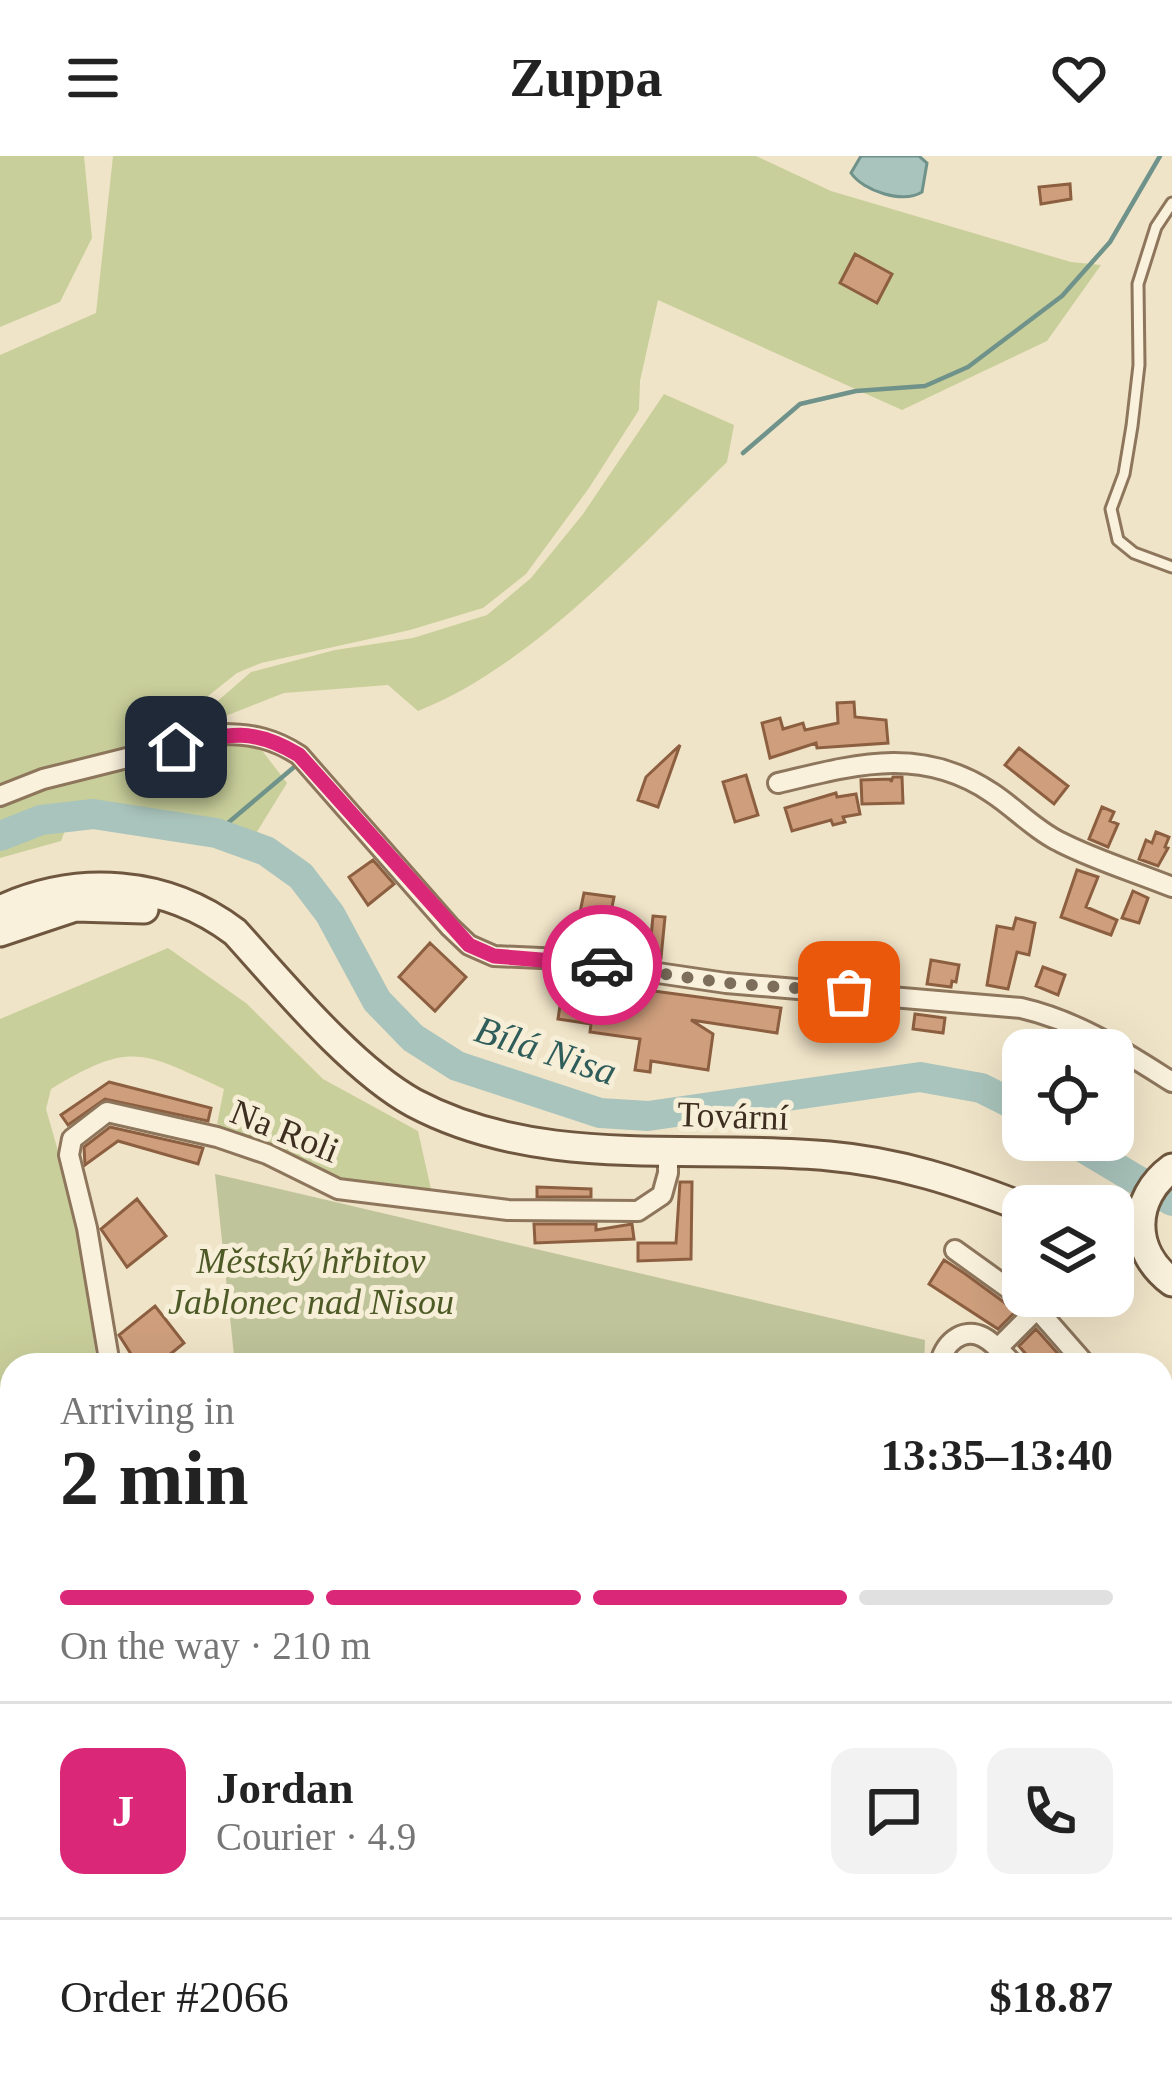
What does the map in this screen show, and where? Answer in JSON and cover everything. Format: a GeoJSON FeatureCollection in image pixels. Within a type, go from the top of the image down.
{"type":"FeatureCollection","features":[{"type":"Feature","properties":{"kind":"street"},"geometry":{"type":"LineString","coordinates":[[0,796],[43,779],[224,734],[252,734],[277,741],[299,755],[450,927],[469,945],[494,956],[563,959],[726,983],[1021,1009],[1054,1016],[1094,1033],[1172,1082]]}},
{"type":"Feature","properties":{"kind":"street"},"geometry":{"type":"LineString","coordinates":[[778,783],[855,765],[909,761],[929,766],[989,790],[1056,841],[1172,887]]}},
{"type":"Feature","properties":{"kind":"street","name":"Tovární"},"geometry":{"type":"LineString","coordinates":[[6,905],[76,886],[148,891],[212,915],[236,932],[382,1081],[433,1112],[524,1141],[581,1149],[826,1155],[898,1164],[1002,1200]]}},
{"type":"Feature","properties":{"kind":"street","name":"Tovární"},"geometry":{"type":"LineString","coordinates":[[0,932],[75,907],[142,908],[212,931],[275,975]]}},
{"type":"Feature","properties":{"kind":"street","name":"Na Roli"},"geometry":{"type":"LineString","coordinates":[[108,1353],[87,1228],[69,1156],[73,1139],[107,1112],[217,1137],[267,1154],[338,1190],[508,1210],[638,1211],[662,1195],[668,1150]]}},
{"type":"Feature","properties":{"kind":"street"},"geometry":{"type":"LineString","coordinates":[[1151,1201],[1150,1262],[1172,1282]]}},
{"type":"Feature","properties":{"kind":"street"},"geometry":{"type":"LineString","coordinates":[[955,1250],[1002,1284]]}},
{"type":"Feature","properties":{"kind":"street"},"geometry":{"type":"LineString","coordinates":[[997,1349],[1029,1317]]}},
{"type":"Feature","properties":{"kind":"street"},"geometry":{"type":"LineString","coordinates":[[1044,1317],[1076,1353]]}},
{"type":"Feature","properties":{"kind":"street"},"geometry":{"type":"LineString","coordinates":[[944,1353],[951,1340],[970,1333],[986,1338],[1001,1353]]}},
{"type":"Feature","properties":{"kind":"lane"},"geometry":{"type":"LineString","coordinates":[[1172,203],[1156,227],[1138,284],[1139,365],[1132,426],[1124,474],[1111,509],[1118,540],[1134,553],[1172,567]]}},
{"type":"Feature","properties":{"kind":"green space"},"geometry":{"type":"Polygon","coordinates":[[[0,156],[84,156],[92,238],[60,302],[0,327],[0,156]]]}},
{"type":"Feature","properties":{"kind":"green space"},"geometry":{"type":"Polygon","coordinates":[[[113,156],[756,156],[831,191],[1071,262],[1101,265],[1047,341],[902,410],[658,300],[640,381],[639,410],[526,574],[483,608],[237,673],[134,755],[80,773],[76,782],[136,760],[181,762],[247,731],[287,783],[255,835],[206,821],[81,806],[72,812],[61,841],[0,858],[0,355],[96,313],[113,156]]]}},
{"type":"Feature","properties":{"kind":"green space"},"geometry":{"type":"Polygon","coordinates":[[[664,394],[734,425],[727,462],[582,602],[502,665],[418,711],[388,685],[284,693],[180,734],[251,672],[335,650],[413,638],[487,615],[531,578],[583,514],[664,394]]]}},
{"type":"Feature","properties":{"kind":"green space"},"geometry":{"type":"Polygon","coordinates":[[[168,948],[246,1003],[323,1079],[418,1131],[431,1189],[340,1180],[217,1124],[224,1089],[155,1060],[137,1057],[101,1063],[51,1089],[46,1109],[77,1217],[95,1353],[0,1353],[0,1019],[168,948]]]}},
{"type":"Feature","properties":{"kind":"green space","name":"Městský hřbitov Jablonec nad Nisou"},"geometry":{"type":"Polygon","coordinates":[[[215,1174],[925,1340],[924,1353],[234,1353],[215,1174]]]}},
{"type":"Feature","properties":{"kind":"water"},"geometry":{"type":"Polygon","coordinates":[[[861,156],[919,156],[927,163],[922,192],[894,196],[864,185],[851,173],[861,156]]]}},
{"type":"Feature","properties":{"kind":"building"},"geometry":{"type":"Polygon","coordinates":[[[1070,184],[1071,199],[1041,204],[1039,187],[1070,184]]]}},
{"type":"Feature","properties":{"kind":"building"},"geometry":{"type":"Polygon","coordinates":[[[855,254],[892,274],[877,303],[840,283],[855,254]]]}},
{"type":"Feature","properties":{"kind":"building"},"geometry":{"type":"Polygon","coordinates":[[[854,702],[855,717],[886,720],[888,743],[817,748],[816,743],[770,758],[762,723],[780,718],[783,729],[803,723],[805,730],[838,723],[837,703],[854,702]]]}},
{"type":"Feature","properties":{"kind":"building"},"geometry":{"type":"Polygon","coordinates":[[[680,745],[658,807],[638,800],[646,777],[680,745]]]}},
{"type":"Feature","properties":{"kind":"building"},"geometry":{"type":"Polygon","coordinates":[[[1019,748],[1068,786],[1054,804],[1005,765],[1019,748]]]}},
{"type":"Feature","properties":{"kind":"building"},"geometry":{"type":"Polygon","coordinates":[[[746,775],[758,815],[735,822],[723,782],[746,775]]]}},
{"type":"Feature","properties":{"kind":"building"},"geometry":{"type":"Polygon","coordinates":[[[893,777],[902,777],[903,803],[862,804],[861,780],[891,782],[893,777]]]}},
{"type":"Feature","properties":{"kind":"building"},"geometry":{"type":"Polygon","coordinates":[[[836,793],[837,797],[856,794],[860,814],[843,817],[845,822],[833,825],[831,820],[792,831],[785,808],[836,793]]]}},
{"type":"Feature","properties":{"kind":"building"},"geometry":{"type":"Polygon","coordinates":[[[1102,807],[1114,812],[1110,821],[1118,824],[1108,847],[1089,839],[1102,807]]]}},
{"type":"Feature","properties":{"kind":"building"},"geometry":{"type":"Polygon","coordinates":[[[1156,832],[1169,837],[1158,866],[1139,859],[1146,840],[1152,843],[1156,832]]]}},
{"type":"Feature","properties":{"kind":"building"},"geometry":{"type":"Polygon","coordinates":[[[373,860],[394,884],[368,905],[349,877],[373,860]]]}},
{"type":"Feature","properties":{"kind":"building"},"geometry":{"type":"Polygon","coordinates":[[[1077,870],[1098,877],[1086,907],[1117,920],[1111,935],[1061,917],[1077,870]]]}},
{"type":"Feature","properties":{"kind":"building"},"geometry":{"type":"Polygon","coordinates":[[[1133,891],[1148,898],[1139,923],[1122,918],[1133,891]]]}},
{"type":"Feature","properties":{"kind":"building"},"geometry":{"type":"Polygon","coordinates":[[[584,893],[614,897],[611,912],[599,911],[594,948],[573,946],[584,893]]]}},
{"type":"Feature","properties":{"kind":"building"},"geometry":{"type":"Polygon","coordinates":[[[653,916],[665,917],[661,958],[649,957],[653,916]]]}},
{"type":"Feature","properties":{"kind":"building"},"geometry":{"type":"Polygon","coordinates":[[[1016,918],[1035,923],[1029,955],[1017,952],[1008,989],[987,985],[997,926],[1013,929],[1016,918]]]}},
{"type":"Feature","properties":{"kind":"building"},"geometry":{"type":"Polygon","coordinates":[[[430,943],[466,977],[435,1011],[399,977],[430,943]]]}},
{"type":"Feature","properties":{"kind":"building"},"geometry":{"type":"Polygon","coordinates":[[[931,960],[959,965],[951,987],[927,984],[931,960]]]}},
{"type":"Feature","properties":{"kind":"building"},"geometry":{"type":"Polygon","coordinates":[[[1043,967],[1065,975],[1058,995],[1036,986],[1043,967]]]}},
{"type":"Feature","properties":{"kind":"building"},"geometry":{"type":"Polygon","coordinates":[[[564,979],[781,1008],[777,1033],[691,1020],[713,1034],[708,1070],[651,1061],[650,1072],[635,1070],[640,1039],[590,1032],[591,1024],[558,1019],[564,979]]]}},
{"type":"Feature","properties":{"kind":"building"},"geometry":{"type":"Polygon","coordinates":[[[915,1014],[945,1018],[943,1033],[913,1029],[915,1014]]]}},
{"type":"Feature","properties":{"kind":"building"},"geometry":{"type":"Polygon","coordinates":[[[109,1082],[211,1108],[208,1121],[105,1099],[68,1125],[61,1115],[109,1082]]]}},
{"type":"Feature","properties":{"kind":"building"},"geometry":{"type":"Polygon","coordinates":[[[110,1127],[203,1148],[198,1164],[118,1141],[85,1165],[84,1147],[110,1127]]]}},
{"type":"Feature","properties":{"kind":"building"},"geometry":{"type":"Polygon","coordinates":[[[680,1182],[692,1182],[691,1259],[638,1261],[638,1243],[676,1243],[680,1182]]]}},
{"type":"Feature","properties":{"kind":"building"},"geometry":{"type":"Polygon","coordinates":[[[537,1187],[591,1189],[591,1197],[537,1197],[537,1187]]]}},
{"type":"Feature","properties":{"kind":"building"},"geometry":{"type":"Polygon","coordinates":[[[137,1199],[166,1236],[127,1267],[101,1229],[137,1199]]]}},
{"type":"Feature","properties":{"kind":"building"},"geometry":{"type":"Polygon","coordinates":[[[534,1224],[596,1224],[596,1230],[632,1224],[634,1239],[535,1243],[534,1224]]]}},
{"type":"Feature","properties":{"kind":"building"},"geometry":{"type":"Polygon","coordinates":[[[944,1260],[1002,1301],[1002,1317],[1010,1317],[998,1329],[929,1284],[944,1260]]]}},
{"type":"Feature","properties":{"kind":"building"},"geometry":{"type":"Polygon","coordinates":[[[155,1306],[184,1343],[172,1353],[130,1353],[119,1335],[155,1306]]]}},
{"type":"Feature","properties":{"kind":"building"},"geometry":{"type":"Polygon","coordinates":[[[1036,1329],[1057,1353],[1025,1353],[1019,1346],[1036,1329]]]}},
{"type":"Feature","properties":{"kind":"waterway"},"geometry":{"type":"LineString","coordinates":[[743,453],[800,404],[856,391],[925,386],[968,367],[1062,296],[1110,242],[1160,156]]}},
{"type":"Feature","properties":{"kind":"waterway"},"geometry":{"type":"LineString","coordinates":[[216,833],[293,768]]}},
{"type":"Feature","properties":{"kind":"waterway","name":"Bílá Nisa"},"geometry":{"type":"LineString","coordinates":[[0,836],[41,820],[93,814],[216,833],[266,851],[301,876],[330,914],[377,1001],[413,1038],[457,1066],[600,1113],[648,1116],[920,1077],[981,1088],[1002,1098]]}},
{"type":"Feature","properties":{"kind":"waterway","name":"Bílá Nisa"},"geometry":{"type":"LineString","coordinates":[[1105,1161],[1172,1201]]}},
{"type":"Feature","properties":{"kind":"way so far"},"geometry":{"type":"LineString","coordinates":[[602,965],[726,983],[849,992]]}},
{"type":"Feature","properties":{"kind":"route"},"geometry":{"type":"LineString","coordinates":[[176,747],[224,734],[252,734],[277,741],[299,755],[469,945],[494,956],[602,965]]}}]}
